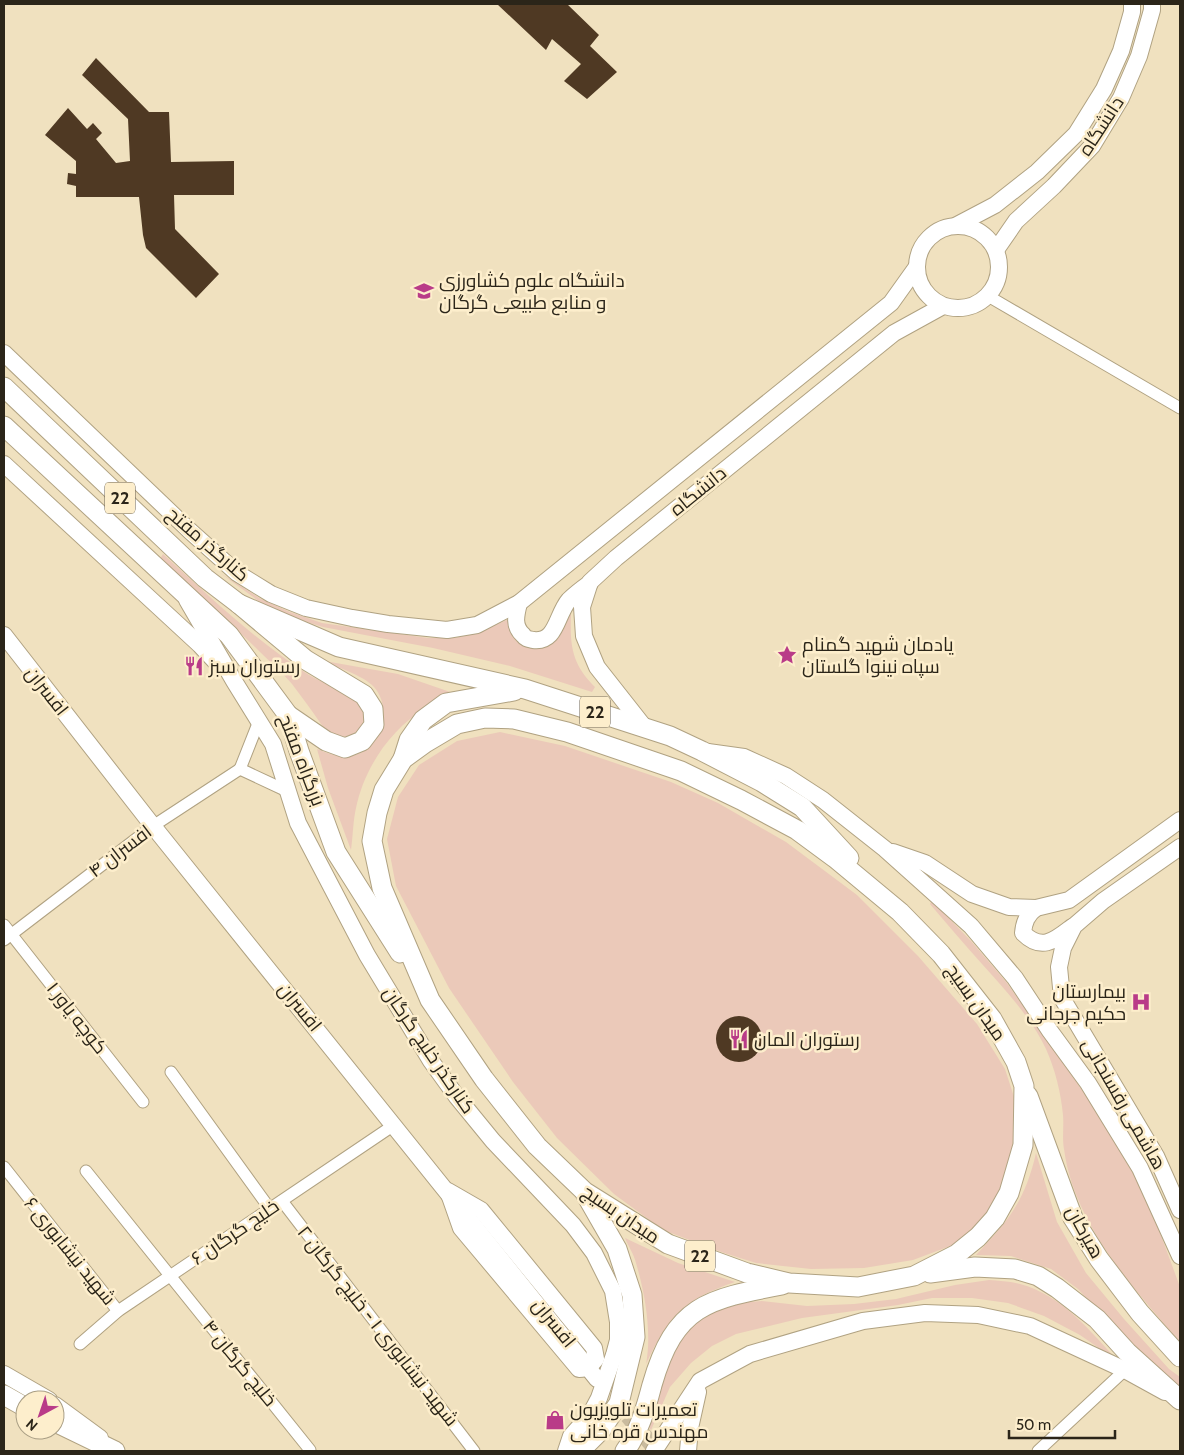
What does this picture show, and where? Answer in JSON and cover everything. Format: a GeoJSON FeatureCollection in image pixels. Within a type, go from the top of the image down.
{"type":"FeatureCollection","features":[{"type":"Feature","properties":{"kind":"highway","name":"22"},"geometry":{"type":"LineString","coordinates":[[4,388],[205,578],[239,604],[340,647],[525,689],[670,736],[762,782],[802,807],[900,912]]}},
{"type":"Feature","properties":{"kind":"highway","name":"بزرگراه مفتح"},"geometry":{"type":"LineString","coordinates":[[4,426],[229,635],[288,715],[299,751],[336,852],[430,1000]]}},
{"type":"Feature","properties":{"kind":"highway"},"geometry":{"type":"LineString","coordinates":[[239,604],[306,660],[364,695],[373,709],[374,725],[362,741],[345,748],[326,741],[288,715]]}},
{"type":"Feature","properties":{"kind":"highway"},"geometry":{"type":"LineString","coordinates":[[403,759],[409,740],[423,720],[446,703],[525,689]]}},
{"type":"Feature","properties":{"kind":"highway","name":"میدان بسیج"},"geometry":{"type":"LineString","coordinates":[[485,718],[514,719],[567,732],[680,771],[741,800],[796,830],[835,858],[900,912],[942,954],[992,1019],[1016,1062],[1024,1086],[1023,1145],[1009,1193],[995,1218],[978,1237],[957,1254],[914,1276],[858,1286],[790,1283],[747,1273],[668,1244],[584,1192],[537,1146],[484,1079],[430,1000],[382,888],[372,841],[376,813],[384,790],[403,759],[425,743],[457,724],[485,718]]}},
{"type":"Feature","properties":{"kind":"highway","name":"هیرکان"},"geometry":{"type":"LineString","coordinates":[[1024,1086],[1073,1218],[1099,1259],[1140,1313],[1180,1357]]}},
{"type":"Feature","properties":{"kind":"highway"},"geometry":{"type":"LineString","coordinates":[[580,1451],[601,1430],[618,1403],[635,1337],[632,1295],[617,1249],[584,1192]]}},
{"type":"Feature","properties":{"kind":"highway","name":"22"},"geometry":{"type":"LineString","coordinates":[[914,1276],[975,1267],[1015,1269],[1038,1276],[1097,1319],[1127,1352],[1180,1401]]}},
{"type":"Feature","properties":{"kind":"highway"},"geometry":{"type":"LineString","coordinates":[[624,1451],[643,1418],[655,1376],[666,1347],[682,1322],[703,1306],[733,1294],[790,1283]]}},
{"type":"Feature","properties":{"kind":"highway"},"geometry":{"type":"LineString","coordinates":[[4,1395],[15,1401]]}},
{"type":"Feature","properties":{"kind":"highway"},"geometry":{"type":"LineString","coordinates":[[65,1427],[116,1451]]}},
{"type":"Feature","properties":{"kind":"main road","name":"دانشگاه"},"geometry":{"type":"LineString","coordinates":[[957,225],[996,205],[1038,172],[1076,134],[1104,89],[1121,51],[1132,12],[1132,4]]}},
{"type":"Feature","properties":{"kind":"main road","name":"دانشگاه"},"geometry":{"type":"LineString","coordinates":[[996,250],[1016,221],[1054,186],[1092,146],[1121,98],[1139,56],[1152,4]]}},
{"type":"Feature","properties":{"kind":"main road"},"geometry":{"type":"LineString","coordinates":[[957,225],[973,228],[987,237],[996,250],[1000,266],[997,282],[988,296],[975,306],[959,309],[943,306],[929,298],[920,284],[916,268],[919,252],[927,238],[941,229],[957,225]]}},
{"type":"Feature","properties":{"kind":"main road","name":"دانشگاه"},"geometry":{"type":"LineString","coordinates":[[519,603],[891,303],[916,268]]}},
{"type":"Feature","properties":{"kind":"main road","name":"دانشگاه"},"geometry":{"type":"LineString","coordinates":[[645,728],[597,667],[584,636],[582,607],[590,582],[640,538],[894,333],[943,306]]}},
{"type":"Feature","properties":{"kind":"main road","name":"کنارگذر مفتح"},"geometry":{"type":"LineString","coordinates":[[4,352],[197,537],[237,573],[271,594],[306,608],[352,618],[447,630],[477,625],[519,603]]}},
{"type":"Feature","properties":{"kind":"main road"},"geometry":{"type":"LineString","coordinates":[[4,464],[200,645],[234,681]]}},
{"type":"Feature","properties":{"kind":"main road"},"geometry":{"type":"LineString","coordinates":[[624,518],[640,538]]}},
{"type":"Feature","properties":{"kind":"main road"},"geometry":{"type":"LineString","coordinates":[[519,603],[516,616],[517,630],[526,639],[541,641],[551,634],[560,613],[569,600],[590,582]]}},
{"type":"Feature","properties":{"kind":"main road"},"geometry":{"type":"LineString","coordinates":[[180,588],[234,681]]}},
{"type":"Feature","properties":{"kind":"main road","name":"افسران"},"geometry":{"type":"LineString","coordinates":[[4,635],[153,826],[448,1191],[589,1371],[599,1398]]}},
{"type":"Feature","properties":{"kind":"main road","name":"کنارگذر خلیج گرگان"},"geometry":{"type":"LineString","coordinates":[[234,681],[273,744],[298,823],[338,902],[367,955],[431,1061],[457,1098],[493,1141],[573,1225],[594,1253],[613,1291],[618,1322],[618,1340],[614,1355],[599,1398],[590,1415],[571,1436],[566,1451]]}},
{"type":"Feature","properties":{"kind":"main road"},"geometry":{"type":"LineString","coordinates":[[702,751],[744,757],[786,776],[824,800],[885,849],[971,926],[1015,978],[1088,1084],[1140,1168],[1180,1256]]}},
{"type":"Feature","properties":{"kind":"main road"},"geometry":{"type":"LineString","coordinates":[[885,849],[926,863],[972,894],[1008,907],[1036,908],[1069,900],[1180,820]]}},
{"type":"Feature","properties":{"kind":"main road","name":"هاشمی رفسنجانی"},"geometry":{"type":"LineString","coordinates":[[1180,846],[1103,901],[1074,926],[1062,948],[1059,968],[1062,998],[1156,1156],[1180,1210]]}},
{"type":"Feature","properties":{"kind":"main road"},"geometry":{"type":"LineString","coordinates":[[1036,908],[1030,913],[1024,923],[1023,933],[1032,941],[1043,944],[1059,937],[1074,926]]}},
{"type":"Feature","properties":{"kind":"main road"},"geometry":{"type":"LineString","coordinates":[[654,1451],[700,1381],[750,1354],[863,1322],[925,1313],[978,1315],[1030,1326],[1125,1370],[1180,1401]]}},
{"type":"Feature","properties":{"kind":"main road"},"geometry":{"type":"LineString","coordinates":[[4,1374],[32,1390]]}},
{"type":"Feature","properties":{"kind":"main road"},"geometry":{"type":"LineString","coordinates":[[688,1451],[690,1428],[700,1381]]}},
{"type":"Feature","properties":{"kind":"main road"},"geometry":{"type":"LineString","coordinates":[[65,1413],[116,1451]]}},
{"type":"Feature","properties":{"kind":"street"},"geometry":{"type":"LineString","coordinates":[[988,296],[1180,408]]}},
{"type":"Feature","properties":{"kind":"street"},"geometry":{"type":"LineString","coordinates":[[259,721],[240,769],[288,791]]}},
{"type":"Feature","properties":{"kind":"street","name":"افسران ۴"},"geometry":{"type":"LineString","coordinates":[[6,933],[153,826],[240,769]]}},
{"type":"Feature","properties":{"kind":"street","name":"کوچه یاور ۱"},"geometry":{"type":"LineString","coordinates":[[6,933],[143,1102]]}},
{"type":"Feature","properties":{"kind":"street"},"geometry":{"type":"LineString","coordinates":[[171,1072],[270,1209]]}},
{"type":"Feature","properties":{"kind":"street","name":"خلیج گرگان ۶"},"geometry":{"type":"LineString","coordinates":[[80,1344],[118,1311],[394,1125]]}},
{"type":"Feature","properties":{"kind":"street","name":"شهید نیشابوری ۶"},"geometry":{"type":"LineString","coordinates":[[4,1167],[118,1311]]}},
{"type":"Feature","properties":{"kind":"street","name":"خلیج گرگان ۴"},"geometry":{"type":"LineString","coordinates":[[86,1171],[310,1450]]}},
{"type":"Feature","properties":{"kind":"street","name":"شهید نیشابوری ۱ - خلیج گرگان ۲"},"geometry":{"type":"LineString","coordinates":[[282,1200],[474,1451]]}},
{"type":"Feature","properties":{"kind":"street"},"geometry":{"type":"LineString","coordinates":[[1038,1451],[1125,1370]]}},
{"type":"Feature","properties":{"kind":"shaded area"},"geometry":{"type":"Polygon","coordinates":[[[163,554],[270,648],[309,675],[353,697],[362,706],[364,715],[363,724],[358,731],[350,735],[340,736],[331,733],[321,724],[285,676],[160,559],[163,554]]]}},
{"type":"Feature","properties":{"kind":"shaded area"},"geometry":{"type":"Polygon","coordinates":[[[220,573],[261,599],[322,623],[428,638],[455,638],[484,630],[509,619],[512,634],[518,642],[527,647],[538,648],[548,646],[559,637],[571,613],[571,635],[574,653],[581,670],[595,687],[592,692],[510,666],[433,648],[323,627],[290,617],[260,602],[220,573]]]}},
{"type":"Feature","properties":{"kind":"shaded area"},"geometry":{"type":"Polygon","coordinates":[[[319,660],[398,674],[456,694],[412,717],[380,751],[365,779],[360,793],[355,813],[351,850],[328,788],[317,749],[337,756],[353,756],[367,749],[374,743],[379,734],[382,725],[383,705],[380,695],[369,683],[348,671],[319,660]]]}},
{"type":"Feature","properties":{"kind":"shaded area"},"geometry":{"type":"Polygon","coordinates":[[[500,732],[565,746],[671,782],[718,803],[786,842],[857,895],[918,956],[977,1024],[1005,1069],[1016,1103],[1017,1137],[1004,1187],[983,1222],[953,1245],[913,1260],[864,1268],[811,1269],[756,1263],[663,1230],[614,1194],[557,1138],[513,1082],[449,988],[396,886],[387,839],[398,797],[419,765],[457,741],[500,732]]]}},
{"type":"Feature","properties":{"kind":"shaded area"},"geometry":{"type":"Polygon","coordinates":[[[932,901],[971,941],[1007,983],[1092,1104],[1137,1179],[1155,1219],[1180,1287],[1180,1342],[1125,1277],[1093,1229],[1080,1203],[1070,1177],[1064,1149],[1063,1115],[1057,1081],[1040,1037],[1017,1004],[930,904],[932,901]]]}},
{"type":"Feature","properties":{"kind":"shaded area"},"geometry":{"type":"Polygon","coordinates":[[[1036,1153],[1057,1222],[1086,1273],[1169,1369],[1180,1377],[1180,1389],[1125,1340],[1078,1289],[1051,1269],[1011,1256],[976,1255],[998,1231],[1014,1209],[1027,1184],[1036,1153]]]}},
{"type":"Feature","properties":{"kind":"shaded area"},"geometry":{"type":"Polygon","coordinates":[[[625,1238],[678,1263],[735,1282],[702,1296],[680,1311],[662,1333],[646,1364],[648,1326],[645,1300],[635,1260],[625,1238]]]}},
{"type":"Feature","properties":{"kind":"shaded area"},"geometry":{"type":"Polygon","coordinates":[[[989,1280],[1020,1284],[1049,1296],[1074,1315],[1119,1362],[1080,1335],[1044,1316],[1008,1303],[972,1298],[932,1298],[898,1305],[802,1318],[736,1334],[712,1346],[691,1363],[670,1387],[651,1430],[649,1427],[667,1364],[676,1344],[695,1324],[716,1310],[737,1303],[762,1301],[807,1306],[854,1304],[896,1299],[955,1285],[989,1280]]]}},
{"type":"Feature","properties":{"kind":"building"},"geometry":{"type":"Polygon","coordinates":[[[497,4],[567,4],[599,35],[590,46],[617,72],[587,99],[564,81],[581,64],[552,39],[546,50],[497,4]]]}},
{"type":"Feature","properties":{"kind":"building"},"geometry":{"type":"Polygon","coordinates":[[[96,58],[149,112],[169,112],[171,162],[234,161],[234,195],[174,195],[175,229],[219,274],[196,298],[146,248],[139,197],[76,197],[76,186],[67,184],[68,173],[76,174],[76,161],[45,135],[68,108],[87,129],[93,123],[102,133],[96,139],[116,163],[130,161],[128,119],[82,75],[96,58]]]}},
{"type":"Feature","properties":{"kind":"building","name":"رستوران المان"},"geometry":{"type":"Polygon","coordinates":[[[739,1016],[752,1020],[758,1026],[762,1039],[758,1052],[752,1058],[739,1062],[726,1058],[720,1052],[716,1039],[720,1026],[726,1020],[739,1016]]]}},
{"type":"Feature","properties":{"kind":"tunnel"},"geometry":{"type":"LineString","coordinates":[[597,1379],[657,1451]]}},
{"type":"Feature","properties":{"kind":"place","name":"دانشگاه علوم کشاورزی و منابع طبیعی گرگان"},"geometry":{"type":"Point","coordinates":[424,291]}},
{"type":"Feature","properties":{"kind":"place","name":"یادمان شهید گمنام سپاه نینوا گلستان"},"geometry":{"type":"Point","coordinates":[787,655]}},
{"type":"Feature","properties":{"kind":"place","name":"رستوران سبز"},"geometry":{"type":"Point","coordinates":[194,666]}},
{"type":"Feature","properties":{"kind":"place","name":"بیمارستان حکیم جرجانی"},"geometry":{"type":"Point","coordinates":[1141,1002]}},
{"type":"Feature","properties":{"kind":"place","name":"رستوران المان"},"geometry":{"type":"Point","coordinates":[739,1039]}},
{"type":"Feature","properties":{"kind":"place","name":"تعمیرات تلویزیون مهندس قره خانی"},"geometry":{"type":"Point","coordinates":[555,1420]}}]}
